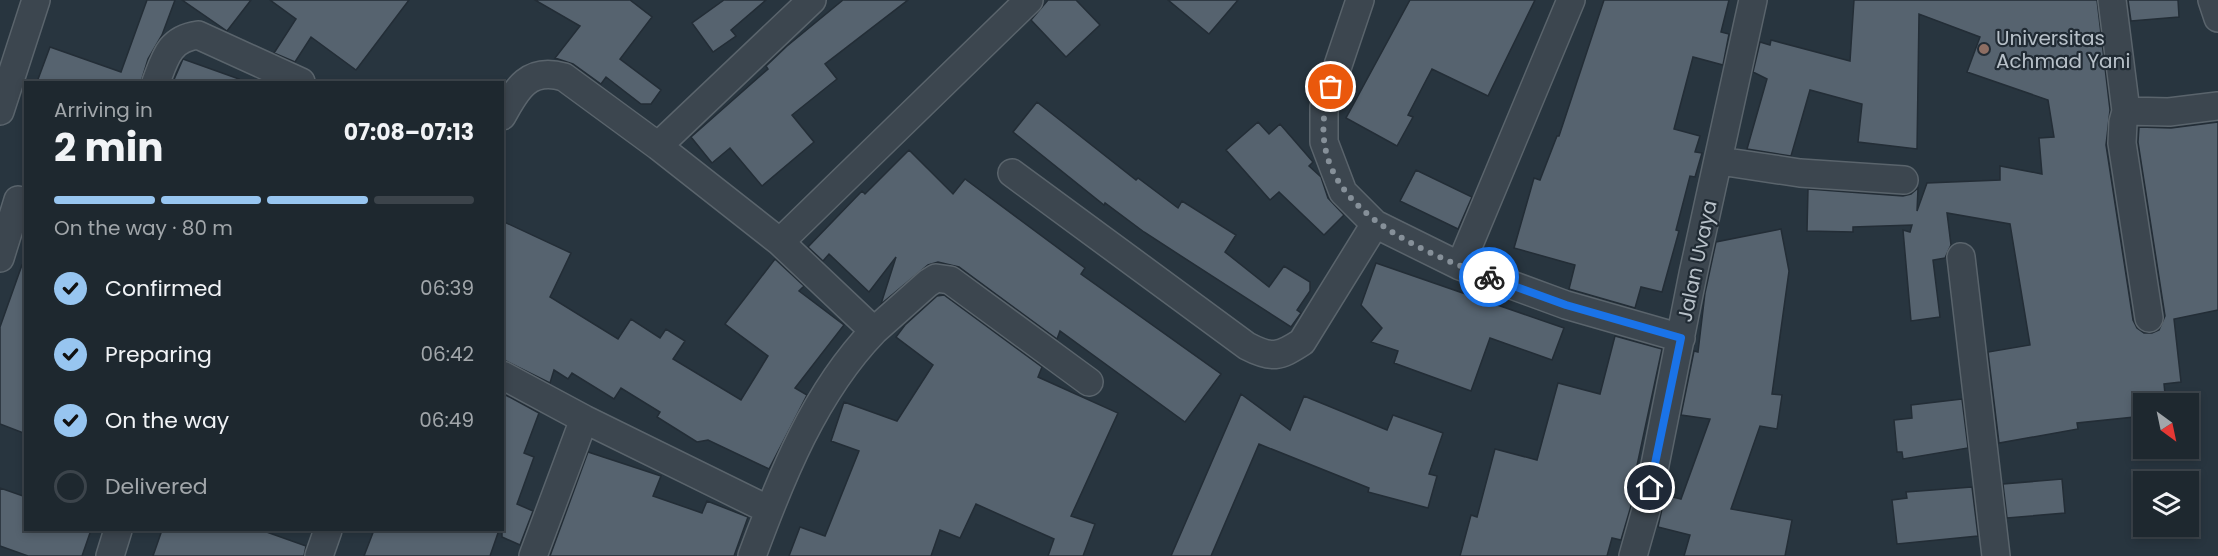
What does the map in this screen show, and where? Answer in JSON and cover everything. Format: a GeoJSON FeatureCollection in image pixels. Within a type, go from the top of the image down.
{"type":"FeatureCollection","features":[{"type":"Feature","properties":{"kind":"street"},"geometry":{"type":"LineString","coordinates":[[0,111],[36,0]]}},
{"type":"Feature","properties":{"kind":"street"},"geometry":{"type":"LineString","coordinates":[[658,146],[812,0]]}},
{"type":"Feature","properties":{"kind":"street"},"geometry":{"type":"LineString","coordinates":[[780,242],[1029,0]]}},
{"type":"Feature","properties":{"kind":"street"},"geometry":{"type":"LineString","coordinates":[[1360,0],[1324,107],[1324,142],[1343,192],[1376,224],[1460,266],[1566,305],[1681,338]]}},
{"type":"Feature","properties":{"kind":"street"},"geometry":{"type":"LineString","coordinates":[[1460,266],[1571,0]]}},
{"type":"Feature","properties":{"kind":"street","name":"Jalan Uvaya"},"geometry":{"type":"LineString","coordinates":[[1633,556],[1646,510],[1693,274],[1720,161],[1753,0]]}},
{"type":"Feature","properties":{"kind":"street"},"geometry":{"type":"LineString","coordinates":[[2112,0],[2126,111],[2123,122],[2123,152],[2149,318]]}},
{"type":"Feature","properties":{"kind":"street"},"geometry":{"type":"LineString","coordinates":[[2212,0],[2218,18]]}},
{"type":"Feature","properties":{"kind":"street"},"geometry":{"type":"LineString","coordinates":[[156,81],[168,52],[183,37],[198,35],[299,81]]}},
{"type":"Feature","properties":{"kind":"street"},"geometry":{"type":"LineString","coordinates":[[504,112],[517,89],[531,78],[552,74],[564,77],[658,146],[780,242],[874,331]]}},
{"type":"Feature","properties":{"kind":"street"},"geometry":{"type":"LineString","coordinates":[[2126,111],[2169,112],[2218,106]]}},
{"type":"Feature","properties":{"kind":"street"},"geometry":{"type":"LineString","coordinates":[[1720,161],[1800,173],[1904,180]]}},
{"type":"Feature","properties":{"kind":"street"},"geometry":{"type":"LineString","coordinates":[[1012,173],[1247,346],[1265,355],[1283,354],[1302,342],[1376,224]]}},
{"type":"Feature","properties":{"kind":"street"},"geometry":{"type":"LineString","coordinates":[[0,258],[14,199]]}},
{"type":"Feature","properties":{"kind":"street"},"geometry":{"type":"LineString","coordinates":[[1961,257],[1996,556]]}},
{"type":"Feature","properties":{"kind":"street"},"geometry":{"type":"LineString","coordinates":[[752,556],[769,510],[833,379],[874,331],[928,283],[943,277],[950,280],[1089,382]]}},
{"type":"Feature","properties":{"kind":"street"},"geometry":{"type":"LineString","coordinates":[[504,376],[584,419],[769,510]]}},
{"type":"Feature","properties":{"kind":"street"},"geometry":{"type":"LineString","coordinates":[[533,556],[584,419]]}},
{"type":"Feature","properties":{"kind":"street"},"geometry":{"type":"LineString","coordinates":[[110,556],[118,531]]}},
{"type":"Feature","properties":{"kind":"street"},"geometry":{"type":"LineString","coordinates":[[319,556],[328,531]]}},
{"type":"Feature","properties":{"kind":"building"},"geometry":{"type":"Polygon","coordinates":[[[147,0],[175,0],[162,35],[148,59],[141,81],[37,81],[50,47],[121,72],[147,0]]]}},
{"type":"Feature","properties":{"kind":"building"},"geometry":{"type":"Polygon","coordinates":[[[182,0],[251,0],[227,31],[182,0]]]}},
{"type":"Feature","properties":{"kind":"building"},"geometry":{"type":"Polygon","coordinates":[[[270,0],[409,0],[356,70],[311,37],[295,62],[274,53],[296,19],[270,0]]]}},
{"type":"Feature","properties":{"kind":"building"},"geometry":{"type":"Polygon","coordinates":[[[535,0],[630,0],[652,17],[620,59],[661,90],[651,104],[641,104],[606,77],[601,84],[573,64],[555,58],[580,26],[535,0]]]}},
{"type":"Feature","properties":{"kind":"building"},"geometry":{"type":"Polygon","coordinates":[[[724,0],[766,0],[731,30],[736,36],[713,52],[692,23],[724,0]]]}},
{"type":"Feature","properties":{"kind":"building"},"geometry":{"type":"Polygon","coordinates":[[[843,0],[908,0],[825,64],[837,79],[792,115],[814,142],[762,186],[730,148],[712,163],[691,137],[768,69],[766,66],[787,46],[843,0]]]}},
{"type":"Feature","properties":{"kind":"building"},"geometry":{"type":"Polygon","coordinates":[[[1048,0],[1076,0],[1100,25],[1066,57],[1031,20],[1048,0]]]}},
{"type":"Feature","properties":{"kind":"building"},"geometry":{"type":"Polygon","coordinates":[[[1168,0],[1238,0],[1209,34],[1168,0]]]}},
{"type":"Feature","properties":{"kind":"building"},"geometry":{"type":"Polygon","coordinates":[[[1410,0],[1535,0],[1488,96],[1432,69],[1408,115],[1413,117],[1397,146],[1346,118],[1410,0]]]}},
{"type":"Feature","properties":{"kind":"building"},"geometry":{"type":"Polygon","coordinates":[[[1604,0],[1729,0],[1721,32],[1729,34],[1723,65],[1693,57],[1674,129],[1700,136],[1695,152],[1702,153],[1695,177],[1690,176],[1676,230],[1679,231],[1662,292],[1641,287],[1635,308],[1569,289],[1575,265],[1514,248],[1534,178],[1540,180],[1557,136],[1559,136],[1604,0]]]}},
{"type":"Feature","properties":{"kind":"building"},"geometry":{"type":"Polygon","coordinates":[[[1854,0],[2097,0],[2110,110],[2106,145],[2133,320],[2137,328],[2144,333],[2159,330],[2165,316],[2138,142],[2139,127],[2171,128],[2218,122],[2218,310],[2174,319],[2181,382],[2164,384],[2165,393],[2133,393],[2133,417],[2077,423],[2078,429],[1999,443],[1988,352],[2030,345],[2010,224],[1947,213],[1951,245],[1945,258],[1933,260],[1940,317],[1911,321],[1903,230],[1910,232],[1912,225],[1853,227],[1853,232],[1807,231],[1808,189],[1903,196],[1911,194],[1918,188],[1917,211],[1927,183],[2000,180],[2000,166],[2042,174],[2039,138],[2054,137],[2048,100],[1967,72],[1980,37],[1919,14],[1917,149],[1858,142],[1862,104],[1810,90],[1791,156],[1747,149],[1767,79],[1753,72],[1760,42],[1770,45],[1771,40],[1850,61],[1854,0]]]}},
{"type":"Feature","properties":{"kind":"building"},"geometry":{"type":"Polygon","coordinates":[[[2128,0],[2178,0],[2179,17],[2131,21],[2128,0]]]}},
{"type":"Feature","properties":{"kind":"building"},"geometry":{"type":"Polygon","coordinates":[[[183,59],[239,79],[238,81],[173,81],[183,59]]]}},
{"type":"Feature","properties":{"kind":"building"},"geometry":{"type":"Polygon","coordinates":[[[1037,102],[1136,180],[1138,178],[1178,208],[1182,201],[1236,235],[1225,252],[1269,287],[1284,266],[1310,282],[1310,291],[1297,310],[1301,313],[1291,327],[1144,232],[1105,203],[1104,205],[1013,132],[1037,102]]]}},
{"type":"Feature","properties":{"kind":"building"},"geometry":{"type":"Polygon","coordinates":[[[1258,122],[1269,134],[1280,124],[1313,162],[1309,166],[1321,177],[1328,198],[1344,215],[1324,235],[1279,192],[1270,200],[1226,150],[1258,122]]]}},
{"type":"Feature","properties":{"kind":"building"},"geometry":{"type":"Polygon","coordinates":[[[909,150],[953,194],[965,179],[1085,268],[1081,274],[1221,374],[1185,422],[1060,331],[1057,339],[959,267],[938,262],[928,265],[881,304],[896,257],[869,292],[829,254],[823,261],[808,247],[862,191],[865,194],[909,150]]]}},
{"type":"Feature","properties":{"kind":"building"},"geometry":{"type":"Polygon","coordinates":[[[1416,170],[1472,197],[1458,229],[1400,201],[1416,170]]]}},
{"type":"Feature","properties":{"kind":"building"},"geometry":{"type":"Polygon","coordinates":[[[504,222],[571,253],[550,297],[618,339],[631,319],[660,338],[666,329],[685,341],[673,359],[741,400],[768,356],[725,324],[775,259],[804,286],[799,291],[844,325],[795,388],[807,395],[769,469],[708,440],[697,442],[657,417],[660,412],[621,388],[614,399],[572,373],[568,379],[554,370],[550,383],[504,360],[504,222]]]}},
{"type":"Feature","properties":{"kind":"building"},"geometry":{"type":"Polygon","coordinates":[[[1781,229],[1789,271],[1772,394],[1782,395],[1777,429],[1760,426],[1731,509],[1792,520],[1785,556],[1684,556],[1690,535],[1658,527],[1665,495],[1681,499],[1710,419],[1681,415],[1694,351],[1698,352],[1705,293],[1716,242],[1781,229]]]}},
{"type":"Feature","properties":{"kind":"building"},"geometry":{"type":"Polygon","coordinates":[[[1376,263],[1564,328],[1552,360],[1490,338],[1471,391],[1394,363],[1398,351],[1371,342],[1382,328],[1361,305],[1376,263]]]}},
{"type":"Feature","properties":{"kind":"building"},"geometry":{"type":"Polygon","coordinates":[[[22,265],[24,266],[24,433],[0,424],[0,327],[22,265]]]}},
{"type":"Feature","properties":{"kind":"building"},"geometry":{"type":"Polygon","coordinates":[[[944,295],[1042,367],[1038,377],[1118,413],[1071,516],[1095,524],[1083,556],[1048,556],[1054,539],[976,504],[960,538],[940,530],[931,556],[789,556],[800,527],[825,536],[859,451],[831,441],[844,402],[897,421],[933,365],[896,337],[905,325],[937,296],[944,295]]]}},
{"type":"Feature","properties":{"kind":"building"},"geometry":{"type":"Polygon","coordinates":[[[1615,336],[1662,349],[1633,484],[1635,484],[1631,506],[1621,540],[1612,538],[1607,556],[1460,556],[1471,515],[1477,517],[1495,449],[1537,460],[1558,383],[1600,394],[1615,336]]]}},
{"type":"Feature","properties":{"kind":"building"},"geometry":{"type":"Polygon","coordinates":[[[504,394],[539,413],[524,453],[534,457],[517,504],[533,511],[520,545],[502,537],[502,531],[504,531],[504,394]]]}},
{"type":"Feature","properties":{"kind":"building"},"geometry":{"type":"Polygon","coordinates":[[[1241,394],[1290,430],[1304,396],[1387,430],[1393,415],[1443,433],[1429,474],[1437,476],[1428,508],[1368,492],[1369,488],[1259,444],[1211,556],[1171,556],[1241,394]]]}},
{"type":"Feature","properties":{"kind":"building"},"geometry":{"type":"Polygon","coordinates":[[[1962,399],[1968,448],[1903,459],[1902,452],[1897,452],[1894,420],[1912,418],[1911,405],[1962,399]]]}},
{"type":"Feature","properties":{"kind":"building"},"geometry":{"type":"Polygon","coordinates":[[[588,452],[661,476],[653,496],[702,513],[707,501],[748,517],[734,556],[550,556],[588,452]]]}},
{"type":"Feature","properties":{"kind":"building"},"geometry":{"type":"Polygon","coordinates":[[[2062,479],[2065,513],[2007,518],[2003,484],[2062,479]]]}},
{"type":"Feature","properties":{"kind":"building"},"geometry":{"type":"Polygon","coordinates":[[[1972,487],[1978,536],[1897,544],[1892,500],[1907,498],[1906,492],[1972,487]]]}},
{"type":"Feature","properties":{"kind":"building"},"geometry":{"type":"Polygon","coordinates":[[[0,488],[24,496],[24,531],[91,531],[82,556],[28,556],[0,546],[0,488]]]}},
{"type":"Feature","properties":{"kind":"building"},"geometry":{"type":"Polygon","coordinates":[[[162,531],[264,531],[306,546],[304,556],[153,556],[162,531]]]}},
{"type":"Feature","properties":{"kind":"building"},"geometry":{"type":"Polygon","coordinates":[[[374,531],[499,531],[490,556],[364,556],[374,531]]]}},
{"type":"Feature","properties":{"kind":"way so far"},"geometry":{"type":"LineString","coordinates":[[1331,87],[1324,107],[1324,142],[1343,192],[1376,224],[1460,266],[1489,277]]}},
{"type":"Feature","properties":{"kind":"place","name":"Universitas Achmad Yani"},"geometry":{"type":"Point","coordinates":[1984,49]}},
{"type":"Feature","properties":{"kind":"route"},"geometry":{"type":"LineString","coordinates":[[1489,277],[1566,305],[1681,338],[1650,488]]}}]}
